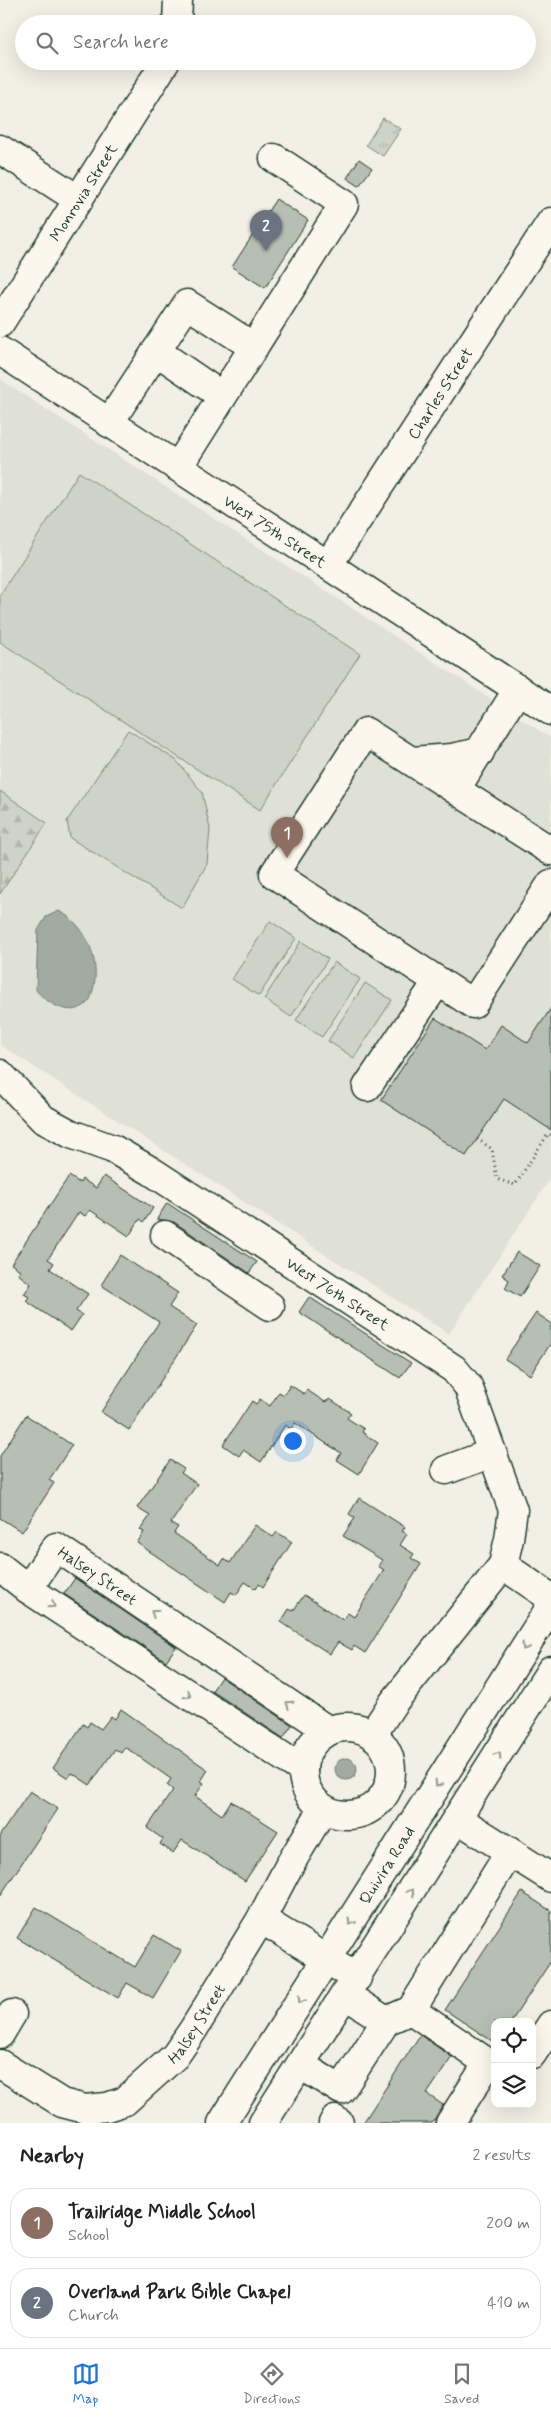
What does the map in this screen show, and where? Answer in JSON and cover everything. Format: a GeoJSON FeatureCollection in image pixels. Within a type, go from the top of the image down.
{"type":"FeatureCollection","features":[{"type":"Feature","properties":{"kind":"street"},"geometry":{"type":"LineString","coordinates":[[177,15],[178,0]]}},
{"type":"Feature","properties":{"kind":"street","name":"Monrovia Street"},"geometry":{"type":"LineString","coordinates":[[0,323],[160,70]]}},
{"type":"Feature","properties":{"kind":"street"},"geometry":{"type":"LineString","coordinates":[[0,149],[79,200]]}},
{"type":"Feature","properties":{"kind":"street"},"geometry":{"type":"LineString","coordinates":[[178,467],[344,204],[274,158]]}},
{"type":"Feature","properties":{"kind":"street","name":"Charles Street"},"geometry":{"type":"LineString","coordinates":[[328,565],[551,222]]}},
{"type":"Feature","properties":{"kind":"street"},"geometry":{"type":"LineString","coordinates":[[110,423],[187,304],[254,347]]}},
{"type":"Feature","properties":{"kind":"street"},"geometry":{"type":"LineString","coordinates":[[156,351],[222,396]]}},
{"type":"Feature","properties":{"kind":"street","name":"West 75th Street"},"geometry":{"type":"LineString","coordinates":[[0,352],[551,711]]}},
{"type":"Feature","properties":{"kind":"street"},"geometry":{"type":"LineString","coordinates":[[456,790],[518,690]]}},
{"type":"Feature","properties":{"kind":"street"},"geometry":{"type":"LineString","coordinates":[[551,851],[366,732],[274,874],[473,1004],[551,884]]}},
{"type":"Feature","properties":{"kind":"street"},"geometry":{"type":"LineString","coordinates":[[412,761],[452,758],[480,752]]}},
{"type":"Feature","properties":{"kind":"street"},"geometry":{"type":"LineString","coordinates":[[367,1086],[438,981]]}},
{"type":"Feature","properties":{"kind":"street","name":"West 76th Street"},"geometry":{"type":"LineString","coordinates":[[0,1074],[43,1119],[71,1134],[113,1149],[151,1171],[454,1369],[468,1386],[513,1510],[502,1565]]}},
{"type":"Feature","properties":{"kind":"street"},"geometry":{"type":"LineString","coordinates":[[165,1235],[270,1306]]}},
{"type":"Feature","properties":{"kind":"street"},"geometry":{"type":"LineString","coordinates":[[446,1470],[492,1453]]}},
{"type":"Feature","properties":{"kind":"street","name":"Halsey Street"},"geometry":{"type":"LineString","coordinates":[[28,1588],[56,1547],[329,1731]]}},
{"type":"Feature","properties":{"kind":"street"},"geometry":{"type":"LineString","coordinates":[[372,1735],[393,1703],[502,1565],[551,1598]]}},
{"type":"Feature","properties":{"kind":"street"},"geometry":{"type":"LineString","coordinates":[[0,1567],[28,1588],[303,1770]]}},
{"type":"Feature","properties":{"kind":"street","name":"Quivira Road"},"geometry":{"type":"LineString","coordinates":[[222,2123],[551,1606]]}},
{"type":"Feature","properties":{"kind":"street"},"geometry":{"type":"LineString","coordinates":[[264,2123],[551,1670]]}},
{"type":"Feature","properties":{"kind":"street"},"geometry":{"type":"LineString","coordinates":[[346,1727],[359,1729],[372,1735],[383,1745],[389,1759],[391,1774],[388,1789],[379,1802],[367,1811],[353,1815],[337,1814],[323,1809],[312,1798],[305,1785],[303,1770],[305,1757],[311,1745],[329,1731],[346,1727]]}},
{"type":"Feature","properties":{"kind":"street","name":"Halsey Street"},"geometry":{"type":"LineString","coordinates":[[0,2064],[62,2103],[84,2109],[107,2107],[125,2101],[175,2056],[262,1919],[289,1866],[323,1809]]}},
{"type":"Feature","properties":{"kind":"street"},"geometry":{"type":"LineString","coordinates":[[458,1819],[551,1878]]}},
{"type":"Feature","properties":{"kind":"street"},"geometry":{"type":"LineString","coordinates":[[301,2064],[341,2090],[386,2021],[411,2010],[510,1852]]}},
{"type":"Feature","properties":{"kind":"street"},"geometry":{"type":"LineString","coordinates":[[262,1919],[327,1959],[386,2021]]}},
{"type":"Feature","properties":{"kind":"street"},"geometry":{"type":"LineString","coordinates":[[411,2010],[491,2062]]}},
{"type":"Feature","properties":{"kind":"street"},"geometry":{"type":"LineString","coordinates":[[536,2048],[551,2025]]}},
{"type":"Feature","properties":{"kind":"street"},"geometry":{"type":"LineString","coordinates":[[450,2123],[491,2064]]}},
{"type":"Feature","properties":{"kind":"street"},"geometry":{"type":"LineString","coordinates":[[333,2123],[335,2120],[339,2123]]}},
{"type":"Feature","properties":{"kind":"path"},"geometry":{"type":"LineString","coordinates":[[477,1139],[492,1150],[498,1178],[515,1185],[548,1134],[551,1135]]}},
{"type":"Feature","properties":{"kind":"shaded area"},"geometry":{"type":"Polygon","coordinates":[[[0,379],[551,738],[551,1177],[449,1334],[0,1045],[0,894],[47,823],[0,791],[0,379]]]}},
{"type":"Feature","properties":{"kind":"shaded area"},"geometry":{"type":"Polygon","coordinates":[[[59,911],[69,917],[84,935],[90,945],[95,967],[95,979],[89,1001],[83,1007],[69,1010],[54,1005],[36,990],[38,930],[46,917],[59,911]]]}},
{"type":"Feature","properties":{"kind":"shaded area"},"geometry":{"type":"Polygon","coordinates":[[[346,1758],[354,1761],[357,1769],[354,1777],[346,1780],[338,1777],[335,1769],[338,1761],[346,1758]]]}},
{"type":"Feature","properties":{"kind":"green space"},"geometry":{"type":"Polygon","coordinates":[[[383,118],[401,129],[383,156],[366,145],[383,118]]]}},
{"type":"Feature","properties":{"kind":"green space"},"geometry":{"type":"Polygon","coordinates":[[[79,472],[360,654],[260,810],[0,642],[0,595],[79,472]]]}},
{"type":"Feature","properties":{"kind":"green space"},"geometry":{"type":"Polygon","coordinates":[[[128,730],[176,760],[202,792],[210,829],[207,864],[182,908],[70,838],[67,821],[128,730]]]}},
{"type":"Feature","properties":{"kind":"green space"},"geometry":{"type":"Polygon","coordinates":[[[0,791],[47,823],[0,894],[0,791]]]}},
{"type":"Feature","properties":{"kind":"green space"},"geometry":{"type":"Polygon","coordinates":[[[270,921],[296,938],[259,996],[232,979],[270,921]]]}},
{"type":"Feature","properties":{"kind":"green space"},"geometry":{"type":"Polygon","coordinates":[[[301,941],[328,959],[291,1017],[264,999],[301,941]]]}},
{"type":"Feature","properties":{"kind":"green space"},"geometry":{"type":"Polygon","coordinates":[[[334,962],[360,979],[322,1037],[296,1020],[334,962]]]}},
{"type":"Feature","properties":{"kind":"green space"},"geometry":{"type":"Polygon","coordinates":[[[365,983],[392,1000],[354,1058],[328,1041],[365,983]]]}},
{"type":"Feature","properties":{"kind":"building"},"geometry":{"type":"Polygon","coordinates":[[[359,159],[372,168],[359,186],[347,178],[359,159]]]}},
{"type":"Feature","properties":{"kind":"building"},"geometry":{"type":"Polygon","coordinates":[[[276,199],[308,220],[265,288],[232,267],[276,199]]]}},
{"type":"Feature","properties":{"kind":"building"},"geometry":{"type":"Polygon","coordinates":[[[551,1008],[551,1130],[504,1099],[466,1156],[381,1100],[435,1018],[485,1050],[501,1025],[528,1043],[551,1008]]]}},
{"type":"Feature","properties":{"kind":"building"},"geometry":{"type":"Polygon","coordinates":[[[69,1176],[80,1183],[82,1179],[96,1188],[104,1176],[153,1208],[144,1222],[140,1219],[129,1236],[90,1210],[85,1216],[79,1212],[48,1259],[54,1263],[50,1269],[88,1294],[76,1311],[82,1315],[71,1331],[26,1301],[29,1297],[24,1294],[31,1284],[18,1274],[20,1270],[11,1264],[69,1176]]]}},
{"type":"Feature","properties":{"kind":"building"},"geometry":{"type":"Polygon","coordinates":[[[167,1203],[257,1262],[249,1273],[174,1222],[157,1219],[167,1203]]]}},
{"type":"Feature","properties":{"kind":"building"},"geometry":{"type":"Polygon","coordinates":[[[517,1252],[540,1266],[520,1297],[505,1288],[509,1280],[502,1275],[517,1252]]]}},
{"type":"Feature","properties":{"kind":"building"},"geometry":{"type":"Polygon","coordinates":[[[120,1255],[178,1293],[169,1307],[197,1325],[129,1430],[101,1412],[159,1322],[101,1285],[120,1255]]]}},
{"type":"Feature","properties":{"kind":"building"},"geometry":{"type":"Polygon","coordinates":[[[309,1297],[411,1363],[400,1378],[299,1312],[309,1297]]]}},
{"type":"Feature","properties":{"kind":"building"},"geometry":{"type":"Polygon","coordinates":[[[536,1313],[551,1323],[551,1343],[530,1375],[505,1359],[536,1313]]]}},
{"type":"Feature","properties":{"kind":"building"},"geometry":{"type":"Polygon","coordinates":[[[290,1385],[304,1394],[307,1390],[325,1402],[330,1399],[351,1413],[347,1418],[364,1429],[362,1432],[378,1443],[359,1474],[337,1460],[341,1453],[295,1423],[291,1429],[285,1425],[261,1462],[243,1450],[239,1456],[223,1445],[252,1401],[256,1404],[260,1399],[270,1406],[279,1392],[284,1395],[290,1385]]]}},
{"type":"Feature","properties":{"kind":"building"},"geometry":{"type":"Polygon","coordinates":[[[26,1415],[72,1445],[49,1480],[54,1483],[22,1532],[0,1518],[0,1456],[26,1415]]]}},
{"type":"Feature","properties":{"kind":"building"},"geometry":{"type":"Polygon","coordinates":[[[170,1460],[184,1469],[181,1473],[197,1484],[171,1523],[178,1527],[174,1533],[220,1565],[224,1559],[230,1563],[255,1525],[273,1537],[277,1532],[292,1542],[263,1587],[259,1584],[256,1589],[245,1582],[236,1595],[231,1592],[225,1602],[137,1543],[144,1532],[140,1530],[150,1516],[137,1508],[170,1460]]]}},
{"type":"Feature","properties":{"kind":"building"},"geometry":{"type":"Polygon","coordinates":[[[359,1498],[405,1527],[402,1531],[407,1534],[400,1545],[414,1554],[411,1558],[421,1564],[365,1653],[354,1646],[352,1650],[338,1642],[330,1654],[281,1622],[289,1609],[293,1611],[304,1595],[343,1620],[348,1613],[354,1617],[384,1570],[378,1566],[382,1560],[343,1536],[355,1518],[349,1514],[359,1498]]]}},
{"type":"Feature","properties":{"kind":"building"},"geometry":{"type":"Polygon","coordinates":[[[75,1578],[176,1647],[166,1661],[64,1594],[75,1578]]]}},
{"type":"Feature","properties":{"kind":"building"},"geometry":{"type":"Polygon","coordinates":[[[221,1677],[292,1725],[283,1738],[212,1691],[221,1677]]]}},
{"type":"Feature","properties":{"kind":"building"},"geometry":{"type":"Polygon","coordinates":[[[121,1709],[208,1770],[201,1781],[204,1783],[195,1796],[222,1815],[231,1801],[278,1831],[245,1881],[182,1840],[173,1853],[160,1844],[163,1839],[147,1828],[173,1790],[167,1785],[171,1779],[125,1747],[121,1753],[115,1749],[90,1785],[72,1773],[68,1778],[53,1768],[83,1724],[87,1727],[90,1722],[101,1729],[111,1716],[115,1719],[121,1709]]]}},
{"type":"Feature","properties":{"kind":"building"},"geometry":{"type":"Polygon","coordinates":[[[30,1791],[58,1809],[0,1896],[0,1835],[30,1791]]]}},
{"type":"Feature","properties":{"kind":"building"},"geometry":{"type":"Polygon","coordinates":[[[522,1892],[551,1911],[551,1961],[514,2018],[491,2018],[491,2040],[445,2010],[522,1892]]]}},
{"type":"Feature","properties":{"kind":"building"},"geometry":{"type":"Polygon","coordinates":[[[36,1907],[135,1967],[154,1935],[181,1951],[153,1998],[127,1983],[118,1998],[17,1938],[36,1907]]]}},
{"type":"Feature","properties":{"kind":"building"},"geometry":{"type":"Polygon","coordinates":[[[420,2035],[452,2057],[427,2094],[443,2105],[436,2117],[432,2123],[363,2123],[420,2035]]]}},
{"type":"Feature","properties":{"kind":"place","name":"Overland Park Bible Chapel"},"geometry":{"type":"Point","coordinates":[266,251]}},
{"type":"Feature","properties":{"kind":"place","name":"Trailridge Middle School"},"geometry":{"type":"Point","coordinates":[287,858]}}]}
